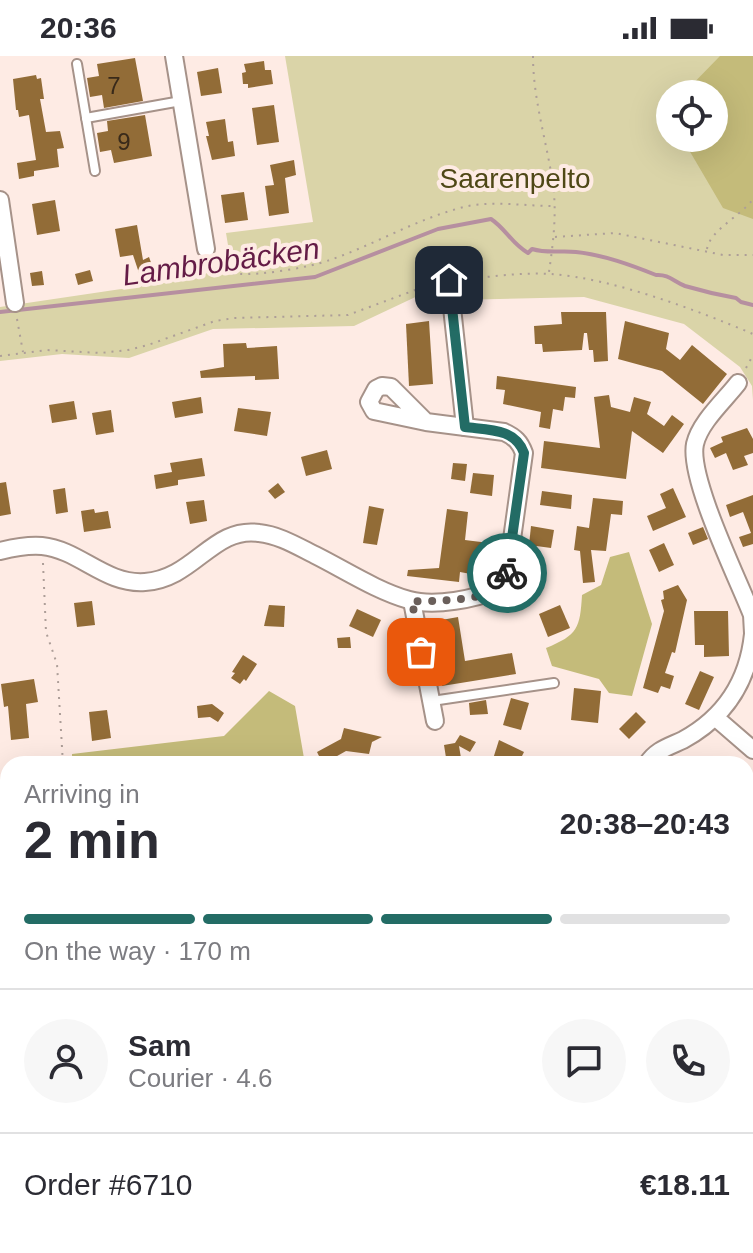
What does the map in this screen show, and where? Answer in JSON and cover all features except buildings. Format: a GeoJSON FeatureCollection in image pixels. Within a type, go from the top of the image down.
{"type":"FeatureCollection","features":[{"type":"Feature","properties":{"kind":"street"},"geometry":{"type":"LineString","coordinates":[[174,56],[206,249]]}},
{"type":"Feature","properties":{"kind":"street"},"geometry":{"type":"LineString","coordinates":[[0,200],[16,311]]}},
{"type":"Feature","properties":{"kind":"street"},"geometry":{"type":"LineString","coordinates":[[449,280],[465,427]]}},
{"type":"Feature","properties":{"kind":"street"},"geometry":{"type":"LineString","coordinates":[[653,756],[716,718],[733,698],[744,675],[753,634],[752,615],[706,501],[694,447],[699,434],[738,383]]}},
{"type":"Feature","properties":{"kind":"street"},"geometry":{"type":"LineString","coordinates":[[0,551],[43,546],[115,579],[146,582],[176,575],[223,539],[237,533],[263,533],[287,541],[412,601],[436,602],[492,592],[505,583],[507,575],[524,453],[514,437],[504,432],[426,422]]}},
{"type":"Feature","properties":{"kind":"street"},"geometry":{"type":"LineString","coordinates":[[412,601],[435,721]]}},
{"type":"Feature","properties":{"kind":"street"},"geometry":{"type":"LineString","coordinates":[[716,718],[753,750]]}},
{"type":"Feature","properties":{"kind":"lane"},"geometry":{"type":"LineString","coordinates":[[77,64],[95,171]]}},
{"type":"Feature","properties":{"kind":"lane"},"geometry":{"type":"LineString","coordinates":[[86,118],[181,101]]}},
{"type":"Feature","properties":{"kind":"lane"},"geometry":{"type":"LineString","coordinates":[[431,702],[554,683]]}},
{"type":"Feature","properties":{"kind":"path"},"geometry":{"type":"LineString","coordinates":[[533,56],[533,85],[554,189],[554,245],[549,274]]}},
{"type":"Feature","properties":{"kind":"path"},"geometry":{"type":"LineString","coordinates":[[707,250],[708,241],[743,213],[753,199]]}},
{"type":"Feature","properties":{"kind":"path"},"geometry":{"type":"LineString","coordinates":[[206,249],[213,264],[226,271],[238,274],[277,270],[328,261],[465,207],[482,204],[554,206]]}},
{"type":"Feature","properties":{"kind":"path"},"geometry":{"type":"LineString","coordinates":[[554,237],[615,233],[723,255],[753,255]]}},
{"type":"Feature","properties":{"kind":"path"},"geometry":{"type":"LineString","coordinates":[[0,356],[47,350],[100,353],[128,350],[215,321],[348,315],[419,287],[449,280],[549,274],[599,282],[753,334]]}},
{"type":"Feature","properties":{"kind":"path"},"geometry":{"type":"LineString","coordinates":[[16,311],[23,353]]}},
{"type":"Feature","properties":{"kind":"path"},"geometry":{"type":"LineString","coordinates":[[738,383],[753,355]]}},
{"type":"Feature","properties":{"kind":"path"},"geometry":{"type":"LineString","coordinates":[[43,546],[46,632],[57,664],[63,756]]}},
{"type":"Feature","properties":{"kind":"green space","name":"Saarenpelto"},"geometry":{"type":"Polygon","coordinates":[[[285,56],[753,56],[753,400],[752,386],[740,367],[684,324],[584,297],[455,300],[443,284],[354,326],[213,329],[129,358],[62,354],[0,361],[0,307],[202,277],[212,268],[231,263],[226,233],[313,222],[285,56]]]}},
{"type":"Feature","properties":{"kind":"shaded area"},"geometry":{"type":"Polygon","coordinates":[[[720,56],[753,56],[753,219],[723,208],[690,152],[728,152],[728,80],[697,80],[720,56]]]}},
{"type":"Feature","properties":{"kind":"shaded area"},"geometry":{"type":"Polygon","coordinates":[[[629,552],[652,624],[632,696],[609,693],[599,679],[552,666],[546,648],[565,639],[575,629],[582,595],[601,585],[610,557],[629,552]]]}},
{"type":"Feature","properties":{"kind":"shaded area"},"geometry":{"type":"Polygon","coordinates":[[[269,691],[295,706],[304,756],[72,756],[72,754],[224,736],[269,691]]]}},
{"type":"Feature","properties":{"kind":"waterway","name":"Lambrobäcken"},"geometry":{"type":"LineString","coordinates":[[0,312],[315,277],[438,229],[491,219],[528,253],[532,249],[597,255],[664,276],[685,286],[753,305]]}},
{"type":"Feature","properties":{"kind":"way so far"},"geometry":{"type":"LineString","coordinates":[[421,652],[412,601],[436,602],[492,592],[505,583],[507,573]]}},
{"type":"Feature","properties":{"kind":"route"},"geometry":{"type":"LineString","coordinates":[[449,280],[465,427],[504,432],[521,444],[524,453],[507,573]]}}]}
